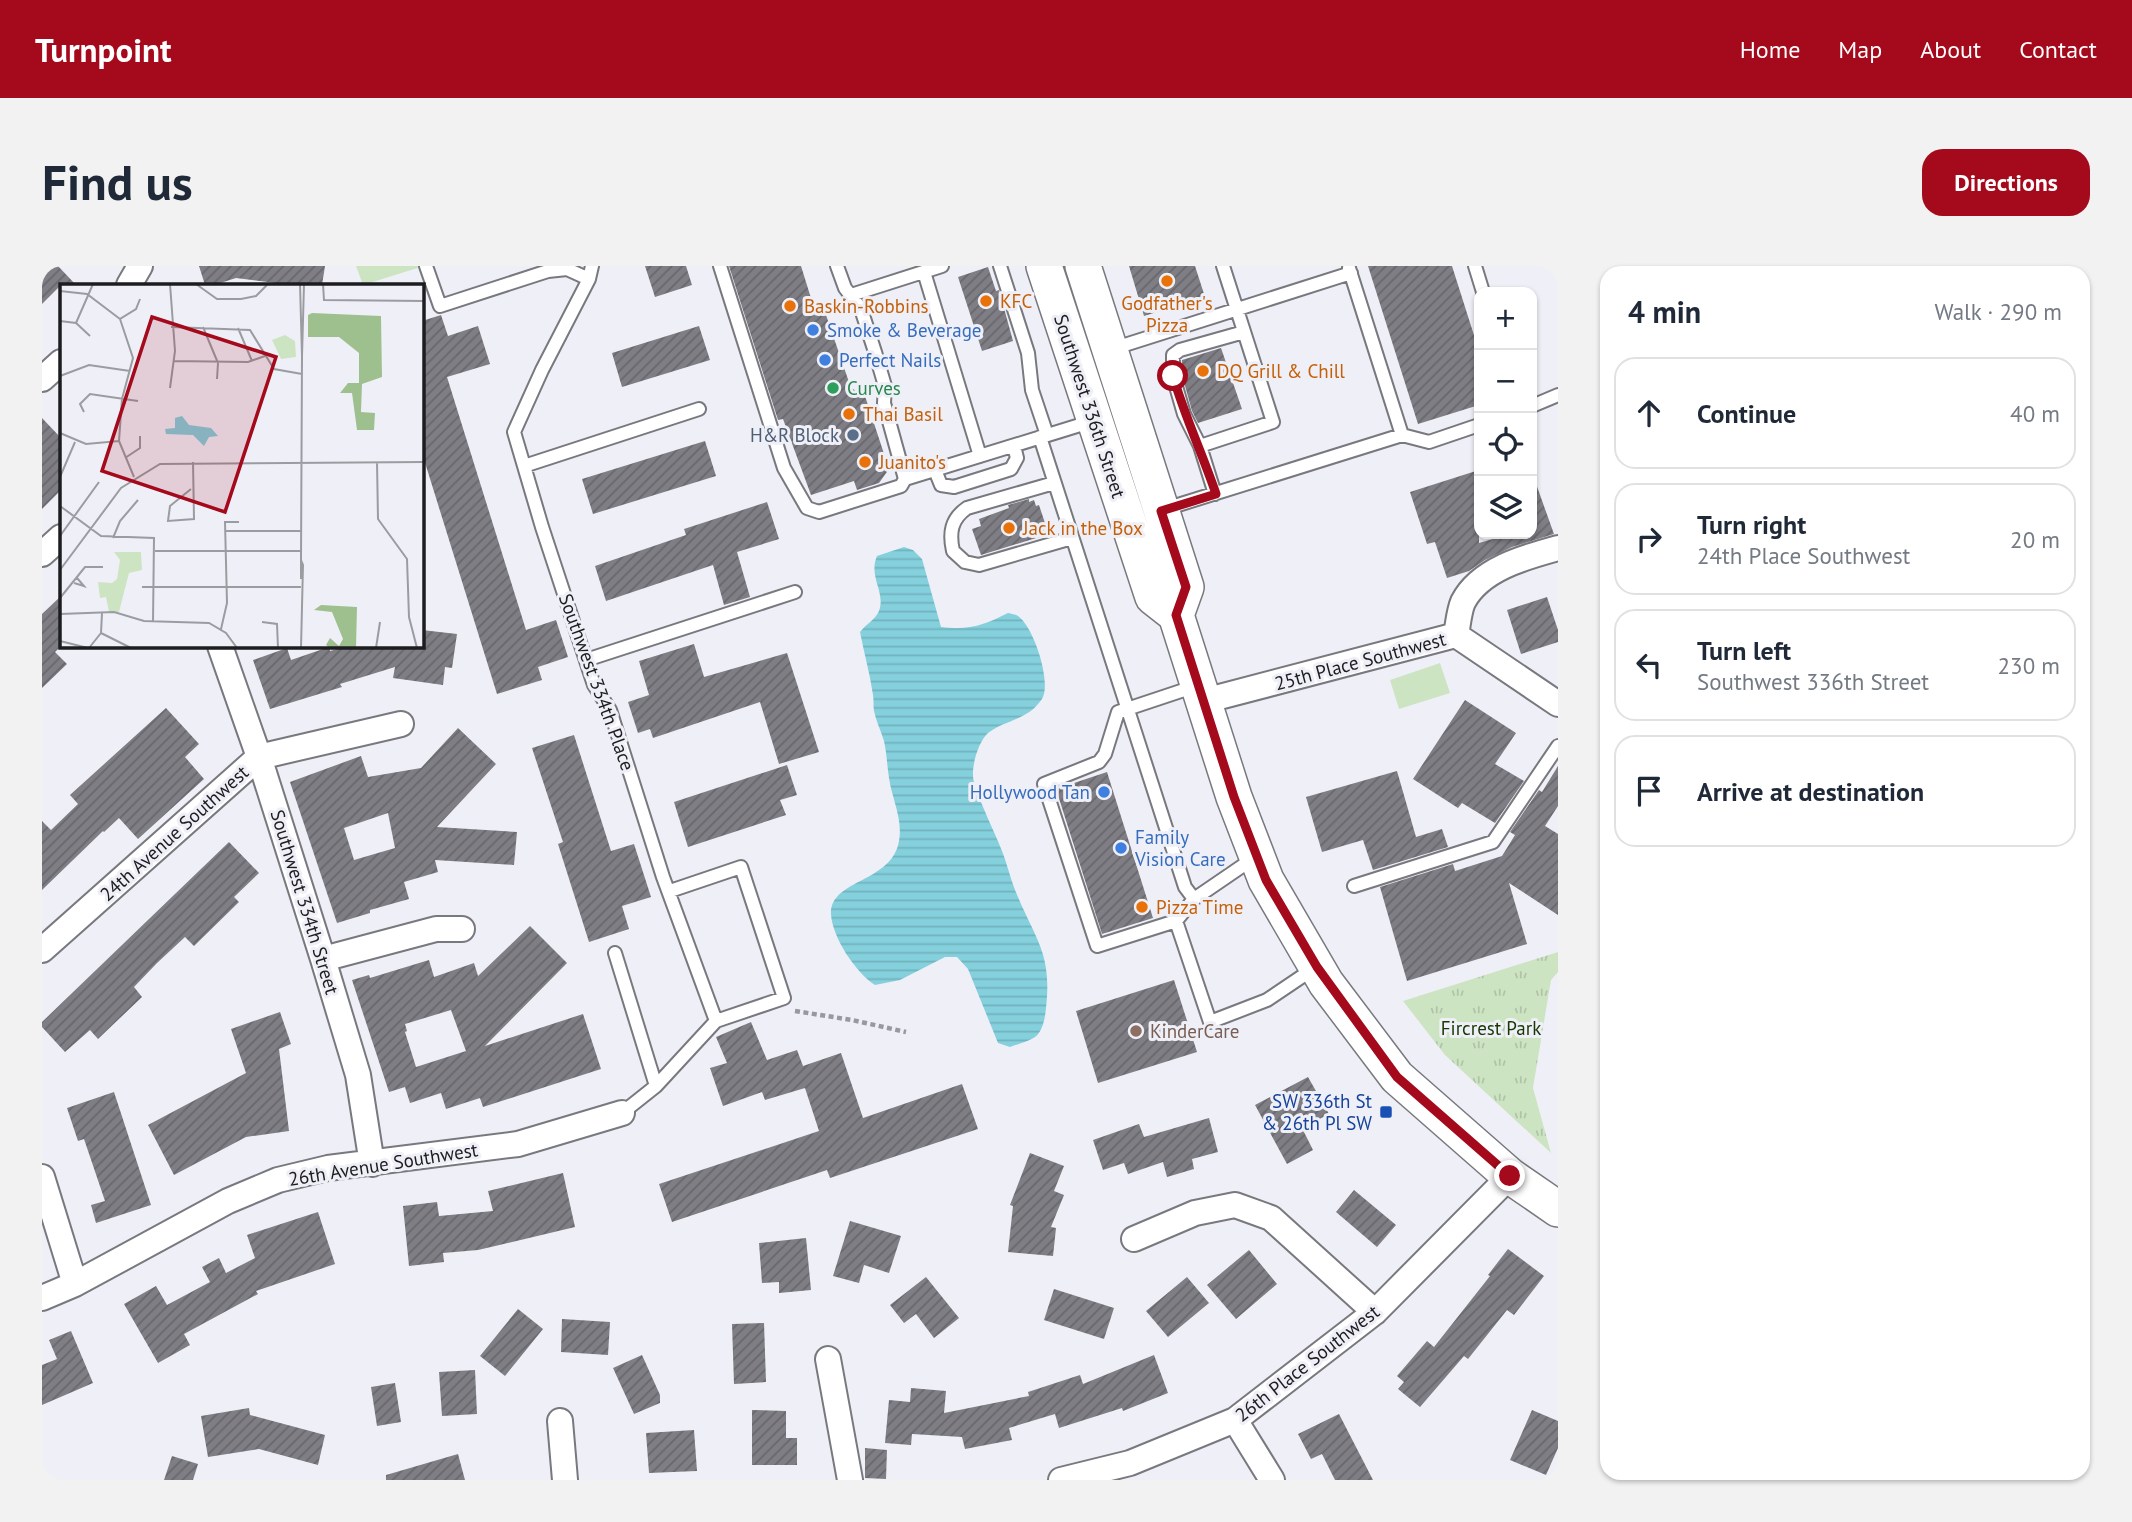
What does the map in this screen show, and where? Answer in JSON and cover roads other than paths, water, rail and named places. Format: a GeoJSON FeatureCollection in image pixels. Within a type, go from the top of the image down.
{"type":"FeatureCollection","features":[{"type":"Feature","properties":{"kind":"main road","name":"Southwest 336th Street"},"geometry":{"type":"LineString","coordinates":[[1044,266],[1094,421],[1144,516]]}},
{"type":"Feature","properties":{"kind":"main road","name":"Southwest 336th Street"},"geometry":{"type":"LineString","coordinates":[[1083,266],[1109,350],[1144,516],[1153,597],[1176,615],[1234,797],[1266,880],[1317,967],[1397,1077],[1510,1176],[1558,1209]]}},
{"type":"Feature","properties":{"kind":"street"},"geometry":{"type":"LineString","coordinates":[[42,554],[60,538]]}},
{"type":"Feature","properties":{"kind":"street","name":"25th Place Southwest"},"geometry":{"type":"LineString","coordinates":[[1201,693],[1456,635],[1463,603],[1493,572],[1534,554],[1558,548]]}},
{"type":"Feature","properties":{"kind":"street"},"geometry":{"type":"LineString","coordinates":[[1456,635],[1558,704]]}},
{"type":"Feature","properties":{"kind":"street","name":"Southwest 334th Street"},"geometry":{"type":"LineString","coordinates":[[221,648],[259,757],[358,1075],[372,1164]]}},
{"type":"Feature","properties":{"kind":"street","name":"24th Avenue Southwest"},"geometry":{"type":"LineString","coordinates":[[42,950],[259,757],[401,723]]}},
{"type":"Feature","properties":{"kind":"street"},"geometry":{"type":"LineString","coordinates":[[323,959],[436,929],[462,929]]}},
{"type":"Feature","properties":{"kind":"street","name":"26th Avenue Southwest"},"geometry":{"type":"LineString","coordinates":[[42,1298],[75,1284],[228,1200],[278,1180],[328,1168],[518,1144],[622,1112]]}},
{"type":"Feature","properties":{"kind":"street","name":"26th Place Southwest"},"geometry":{"type":"LineString","coordinates":[[1061,1480],[1130,1463],[1235,1420],[1375,1312],[1510,1176]]}},
{"type":"Feature","properties":{"kind":"street"},"geometry":{"type":"LineString","coordinates":[[42,1177],[75,1284]]}},
{"type":"Feature","properties":{"kind":"street"},"geometry":{"type":"LineString","coordinates":[[1134,1239],[1195,1213],[1235,1205],[1271,1218],[1375,1312]]}},
{"type":"Feature","properties":{"kind":"street"},"geometry":{"type":"LineString","coordinates":[[828,1359],[850,1480]]}},
{"type":"Feature","properties":{"kind":"street"},"geometry":{"type":"LineString","coordinates":[[1235,1420],[1272,1480]]}},
{"type":"Feature","properties":{"kind":"street"},"geometry":{"type":"LineString","coordinates":[[560,1421],[565,1480]]}},
{"type":"Feature","properties":{"kind":"lane"},"geometry":{"type":"LineString","coordinates":[[426,266],[440,306],[548,271],[591,272]]}},
{"type":"Feature","properties":{"kind":"lane"},"geometry":{"type":"LineString","coordinates":[[720,266],[784,468],[807,508],[820,512],[901,486],[905,479],[1094,421]]}},
{"type":"Feature","properties":{"kind":"lane"},"geometry":{"type":"LineString","coordinates":[[837,266],[845,288],[861,309],[875,352],[885,386],[884,403],[905,479]]}},
{"type":"Feature","properties":{"kind":"lane"},"geometry":{"type":"LineString","coordinates":[[851,295],[942,266]]}},
{"type":"Feature","properties":{"kind":"lane"},"geometry":{"type":"LineString","coordinates":[[1000,266],[1028,353],[1032,390],[1054,482],[1185,887],[1194,899]]}},
{"type":"Feature","properties":{"kind":"lane"},"geometry":{"type":"LineString","coordinates":[[1200,446],[1273,422],[1223,266]]}},
{"type":"Feature","properties":{"kind":"lane"},"geometry":{"type":"LineString","coordinates":[[1475,266],[1481,287]]}},
{"type":"Feature","properties":{"kind":"lane"},"geometry":{"type":"LineString","coordinates":[[1109,350],[1350,270],[1402,435]]}},
{"type":"Feature","properties":{"kind":"lane","name":"Southwest 334th Place"},"geometry":{"type":"LineString","coordinates":[[591,272],[514,432],[594,684],[610,710],[663,877],[716,1021]]}},
{"type":"Feature","properties":{"kind":"lane"},"geometry":{"type":"LineString","coordinates":[[924,272],[980,456]]}},
{"type":"Feature","properties":{"kind":"lane"},"geometry":{"type":"LineString","coordinates":[[1216,494],[1200,446],[1191,432],[1180,402],[1173,376],[1173,355],[1180,350],[1244,332]]}},
{"type":"Feature","properties":{"kind":"lane"},"geometry":{"type":"LineString","coordinates":[[1537,404],[1558,395]]}},
{"type":"Feature","properties":{"kind":"lane"},"geometry":{"type":"LineString","coordinates":[[524,466],[699,409]]}},
{"type":"Feature","properties":{"kind":"lane"},"geometry":{"type":"LineString","coordinates":[[1144,516],[1402,435],[1429,442],[1474,427]]}},
{"type":"Feature","properties":{"kind":"lane"},"geometry":{"type":"LineString","coordinates":[[935,470],[941,485],[954,487],[1011,469],[1017,458],[1014,446]]}},
{"type":"Feature","properties":{"kind":"lane"},"geometry":{"type":"LineString","coordinates":[[1054,482],[967,508],[960,513],[952,527],[953,551],[965,562],[979,565],[1072,538]]}},
{"type":"Feature","properties":{"kind":"lane"},"geometry":{"type":"LineString","coordinates":[[586,660],[795,592]]}},
{"type":"Feature","properties":{"kind":"lane"},"geometry":{"type":"LineString","coordinates":[[1201,693],[1118,712],[1105,754],[1099,762],[1044,784],[1097,946],[1176,921],[1194,899],[1257,856]]}},
{"type":"Feature","properties":{"kind":"lane"},"geometry":{"type":"LineString","coordinates":[[1354,886],[1493,842],[1558,746]]}},
{"type":"Feature","properties":{"kind":"lane"},"geometry":{"type":"LineString","coordinates":[[622,1112],[656,1086],[716,1021],[784,998],[741,867],[670,891]]}},
{"type":"Feature","properties":{"kind":"lane"},"geometry":{"type":"LineString","coordinates":[[1176,921],[1210,1022],[1267,1000],[1317,967]]}},
{"type":"Feature","properties":{"kind":"lane"},"geometry":{"type":"LineString","coordinates":[[615,953],[656,1086]]}},
{"type":"Feature","properties":{"kind":"water"},"geometry":{"type":"Polygon","coordinates":[[[904,547],[913,550],[922,559],[941,627],[968,627],[983,624],[1008,613],[1016,615],[1030,631],[1043,669],[1045,681],[1042,699],[1030,712],[995,728],[984,737],[973,770],[977,791],[1041,950],[1047,975],[1046,1012],[1040,1031],[1032,1039],[1010,1047],[998,1043],[968,969],[957,957],[945,957],[900,980],[875,985],[846,954],[832,923],[833,903],[840,894],[885,865],[894,855],[899,841],[898,817],[890,786],[884,741],[874,711],[872,687],[860,632],[875,617],[881,604],[875,571],[877,556],[904,547]]]}},
{"type":"Feature","properties":{"kind":"place","name":"Godfather's Pizza"},"geometry":{"type":"Point","coordinates":[1167,281]}},
{"type":"Feature","properties":{"kind":"place","name":"KFC"},"geometry":{"type":"Point","coordinates":[986,301]}},
{"type":"Feature","properties":{"kind":"place","name":"Baskin-Robbins"},"geometry":{"type":"Point","coordinates":[790,306]}},
{"type":"Feature","properties":{"kind":"place","name":"Smoke & Beverage"},"geometry":{"type":"Point","coordinates":[813,330]}},
{"type":"Feature","properties":{"kind":"place","name":"Perfect Nails"},"geometry":{"type":"Point","coordinates":[825,360]}},
{"type":"Feature","properties":{"kind":"place","name":"DQ Grill & Chill"},"geometry":{"type":"Point","coordinates":[1203,371]}},
{"type":"Feature","properties":{"kind":"place","name":"Curves"},"geometry":{"type":"Point","coordinates":[833,388]}},
{"type":"Feature","properties":{"kind":"place","name":"Thai Basil"},"geometry":{"type":"Point","coordinates":[849,414]}},
{"type":"Feature","properties":{"kind":"place","name":"H&R Block"},"geometry":{"type":"Point","coordinates":[853,435]}},
{"type":"Feature","properties":{"kind":"place","name":"Juanito's"},"geometry":{"type":"Point","coordinates":[865,462]}},
{"type":"Feature","properties":{"kind":"place","name":"Jack in the Box"},"geometry":{"type":"Point","coordinates":[1009,528]}},
{"type":"Feature","properties":{"kind":"place","name":"Hollywood Tan"},"geometry":{"type":"Point","coordinates":[1104,792]}},
{"type":"Feature","properties":{"kind":"place","name":"Family Vision Care"},"geometry":{"type":"Point","coordinates":[1121,848]}},
{"type":"Feature","properties":{"kind":"place","name":"Pizza Time"},"geometry":{"type":"Point","coordinates":[1142,907]}},
{"type":"Feature","properties":{"kind":"place","name":"KinderCare"},"geometry":{"type":"Point","coordinates":[1136,1031]}},
{"type":"Feature","properties":{"kind":"place","name":"SW 336th St & 26th Pl SW"},"geometry":{"type":"Point","coordinates":[1386,1112]}},
{"type":"Feature","properties":{"kind":"park label","name":"Fircrest Park"},"geometry":{"type":"Point","coordinates":[1491,1028]}}]}
